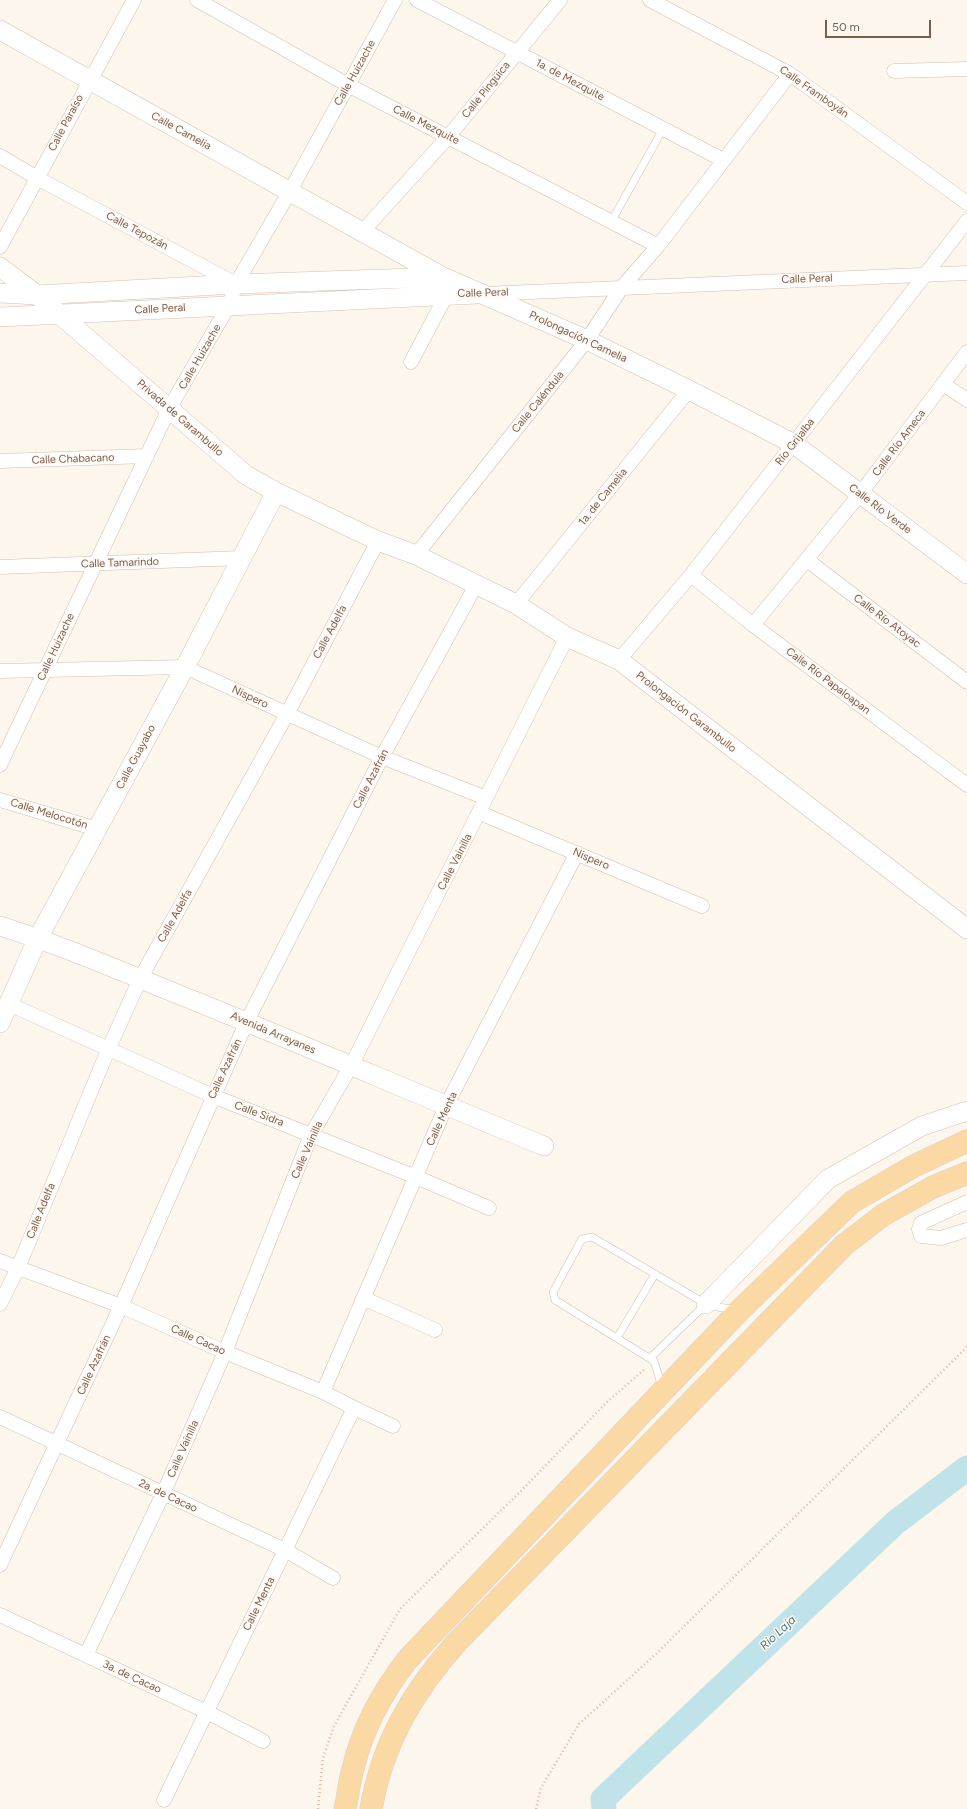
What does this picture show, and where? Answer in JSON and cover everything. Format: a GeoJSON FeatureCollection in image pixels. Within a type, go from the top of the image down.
{"type":"FeatureCollection","features":[{"type":"Feature","properties":{"kind":"main road","name":"Calle Camelia"},"geometry":{"type":"LineString","coordinates":[[0,30],[362,232]]}},
{"type":"Feature","properties":{"kind":"main road"},"geometry":{"type":"LineString","coordinates":[[362,232],[445,286]]}},
{"type":"Feature","properties":{"kind":"main road","name":"Privada de Garambullo"},"geometry":{"type":"LineString","coordinates":[[0,267],[37,295],[246,475],[276,492],[378,541]]}},
{"type":"Feature","properties":{"kind":"main road","name":"Calle Peral"},"geometry":{"type":"LineString","coordinates":[[0,292],[37,295],[236,284],[445,286],[484,294]]}},
{"type":"Feature","properties":{"kind":"main road","name":"Calle Peral"},"geometry":{"type":"LineString","coordinates":[[0,316],[59,315],[229,305],[445,286]]}},
{"type":"Feature","properties":{"kind":"main road","name":"Prolongación Camelia"},"geometry":{"type":"LineString","coordinates":[[484,294],[587,340],[794,444]]}},
{"type":"Feature","properties":{"kind":"main road","name":"Calle Río Verde"},"geometry":{"type":"LineString","coordinates":[[794,444],[967,574]]}},
{"type":"Feature","properties":{"kind":"main road","name":"Calle Guayabo"},"geometry":{"type":"LineString","coordinates":[[3,1016],[38,938],[185,667],[276,492]]}},
{"type":"Feature","properties":{"kind":"main road","name":"Prolongación Garambullo"},"geometry":{"type":"LineString","coordinates":[[378,541],[416,556],[516,604],[567,637],[619,660],[967,930]]}},
{"type":"Feature","properties":{"kind":"main road","name":"Avenida Arrayanes"},"geometry":{"type":"LineString","coordinates":[[0,926],[38,938],[247,1022],[544,1146]]}},
{"type":"Feature","properties":{"kind":"main road"},"geometry":{"type":"LineString","coordinates":[[706,1304],[828,1179],[922,1126],[967,1111]]}},
{"type":"Feature","properties":{"kind":"main road"},"geometry":{"type":"LineString","coordinates":[[346,1809],[353,1769],[370,1720],[395,1675],[408,1660],[740,1310],[852,1202],[914,1166],[967,1141]]}},
{"type":"Feature","properties":{"kind":"main road"},"geometry":{"type":"LineString","coordinates":[[371,1809],[376,1781],[399,1723],[436,1665],[457,1642],[844,1245],[883,1215],[933,1187],[967,1173]]}},
{"type":"Feature","properties":{"kind":"street","name":"Calle Paraíso"},"geometry":{"type":"LineString","coordinates":[[0,247],[134,0]]}},
{"type":"Feature","properties":{"kind":"street","name":"Calle Mezquite"},"geometry":{"type":"LineString","coordinates":[[197,0],[348,85],[658,246]]}},
{"type":"Feature","properties":{"kind":"street","name":"Calle Huizache"},"geometry":{"type":"LineString","coordinates":[[0,765],[169,409],[229,305],[236,284],[290,191],[395,0]]}},
{"type":"Feature","properties":{"kind":"street","name":"1a. de Mezquite"},"geometry":{"type":"LineString","coordinates":[[417,0],[723,160]]}},
{"type":"Feature","properties":{"kind":"street","name":"Calle Pingüica"},"geometry":{"type":"LineString","coordinates":[[362,232],[448,137],[560,0]]}},
{"type":"Feature","properties":{"kind":"street","name":"Calle Framboyán"},"geometry":{"type":"LineString","coordinates":[[650,0],[790,74],[967,203]]}},
{"type":"Feature","properties":{"kind":"street"},"geometry":{"type":"LineString","coordinates":[[894,71],[967,69]]}},
{"type":"Feature","properties":{"kind":"street","name":"Calle Caléndula"},"geometry":{"type":"LineString","coordinates":[[416,556],[587,340],[622,287],[658,246],[790,74]]}},
{"type":"Feature","properties":{"kind":"street","name":"Calle Tepozán"},"geometry":{"type":"LineString","coordinates":[[0,156],[37,178],[236,284]]}},
{"type":"Feature","properties":{"kind":"street","name":"Río Grijalba"},"geometry":{"type":"LineString","coordinates":[[619,660],[691,575],[967,221]]}},
{"type":"Feature","properties":{"kind":"street","name":"Calle Peral"},"geometry":{"type":"LineString","coordinates":[[484,294],[967,273]]}},
{"type":"Feature","properties":{"kind":"street"},"geometry":{"type":"LineString","coordinates":[[412,362],[445,286]]}},
{"type":"Feature","properties":{"kind":"street","name":"Calle Río Ameca"},"geometry":{"type":"LineString","coordinates":[[753,625],[860,494],[967,352]]}},
{"type":"Feature","properties":{"kind":"street"},"geometry":{"type":"LineString","coordinates":[[943,384],[967,400]]}},
{"type":"Feature","properties":{"kind":"street","name":"1a. de Camelia"},"geometry":{"type":"LineString","coordinates":[[516,604],[689,390]]}},
{"type":"Feature","properties":{"kind":"street","name":"Calle Chabacano"},"geometry":{"type":"LineString","coordinates":[[0,461],[147,456]]}},
{"type":"Feature","properties":{"kind":"street","name":"Calle Adelfa"},"geometry":{"type":"LineString","coordinates":[[0,1304],[18,1268],[108,1050],[140,979],[288,714],[378,541]]}},
{"type":"Feature","properties":{"kind":"street","name":"Calle Tamarindo"},"geometry":{"type":"LineString","coordinates":[[0,567],[95,565],[241,558]]}},
{"type":"Feature","properties":{"kind":"street","name":"Calle Río Atoyac"},"geometry":{"type":"LineString","coordinates":[[807,560],[967,682]]}},
{"type":"Feature","properties":{"kind":"street","name":"Calle Río Papaloapan"},"geometry":{"type":"LineString","coordinates":[[691,575],[753,625],[967,785]]}},
{"type":"Feature","properties":{"kind":"street","name":"Calle Azafrán"},"geometry":{"type":"LineString","coordinates":[[0,1565],[121,1306],[212,1096],[247,1022],[382,757],[476,585]]}},
{"type":"Feature","properties":{"kind":"street","name":"Calle Vainilla"},"geometry":{"type":"LineString","coordinates":[[86,1655],[163,1494],[225,1352],[311,1135],[351,1066],[480,813],[486,798],[567,637]]}},
{"type":"Feature","properties":{"kind":"street","name":"Nispero"},"geometry":{"type":"LineString","coordinates":[[0,672],[185,667],[382,757],[486,798]]}},
{"type":"Feature","properties":{"kind":"street","name":"Calle Melocotón"},"geometry":{"type":"LineString","coordinates":[[0,800],[97,829]]}},
{"type":"Feature","properties":{"kind":"street","name":"Nispero"},"geometry":{"type":"LineString","coordinates":[[480,813],[702,906]]}},
{"type":"Feature","properties":{"kind":"street","name":"Calle Menta"},"geometry":{"type":"LineString","coordinates":[[323,1392],[446,1106],[577,854]]}},
{"type":"Feature","properties":{"kind":"street","name":"Calle Sidra"},"geometry":{"type":"LineString","coordinates":[[3,1016],[108,1050],[212,1096],[416,1177],[489,1208]]}},
{"type":"Feature","properties":{"kind":"street"},"geometry":{"type":"LineString","coordinates":[[967,1202],[921,1224],[919,1229],[921,1236],[941,1238],[967,1230]]}},
{"type":"Feature","properties":{"kind":"street","name":"Calle Cacao"},"geometry":{"type":"LineString","coordinates":[[0,1260],[121,1306],[225,1352],[323,1392],[393,1426]]}},
{"type":"Feature","properties":{"kind":"street"},"geometry":{"type":"LineString","coordinates":[[363,1298],[435,1330]]}},
{"type":"Feature","properties":{"kind":"street","name":"Calle Menta"},"geometry":{"type":"LineString","coordinates":[[164,1800],[354,1408]]}},
{"type":"Feature","properties":{"kind":"street","name":"2a. de Cacao"},"geometry":{"type":"LineString","coordinates":[[0,1417],[285,1550],[334,1578]]}},
{"type":"Feature","properties":{"kind":"street","name":"3a. de Cacao"},"geometry":{"type":"LineString","coordinates":[[0,1615],[207,1712],[263,1741]]}},
{"type":"Feature","properties":{"kind":"lane"},"geometry":{"type":"LineString","coordinates":[[611,222],[663,129]]}},
{"type":"Feature","properties":{"kind":"lane"},"geometry":{"type":"LineString","coordinates":[[663,1391],[654,1361],[554,1300],[553,1292],[582,1239],[592,1237],[706,1304],[716,1307],[740,1310]]}},
{"type":"Feature","properties":{"kind":"lane"},"geometry":{"type":"LineString","coordinates":[[617,1338],[655,1274]]}},
{"type":"Feature","properties":{"kind":"lane"},"geometry":{"type":"LineString","coordinates":[[650,1358],[706,1304]]}},
{"type":"Feature","properties":{"kind":"path"},"geometry":{"type":"LineString","coordinates":[[536,1809],[541,1788],[579,1724],[657,1653],[967,1347]]}},
{"type":"Feature","properties":{"kind":"waterway","name":"Rio Laja"},"geometry":{"type":"LineString","coordinates":[[604,1809],[603,1799],[895,1523],[967,1468]]}}]}
